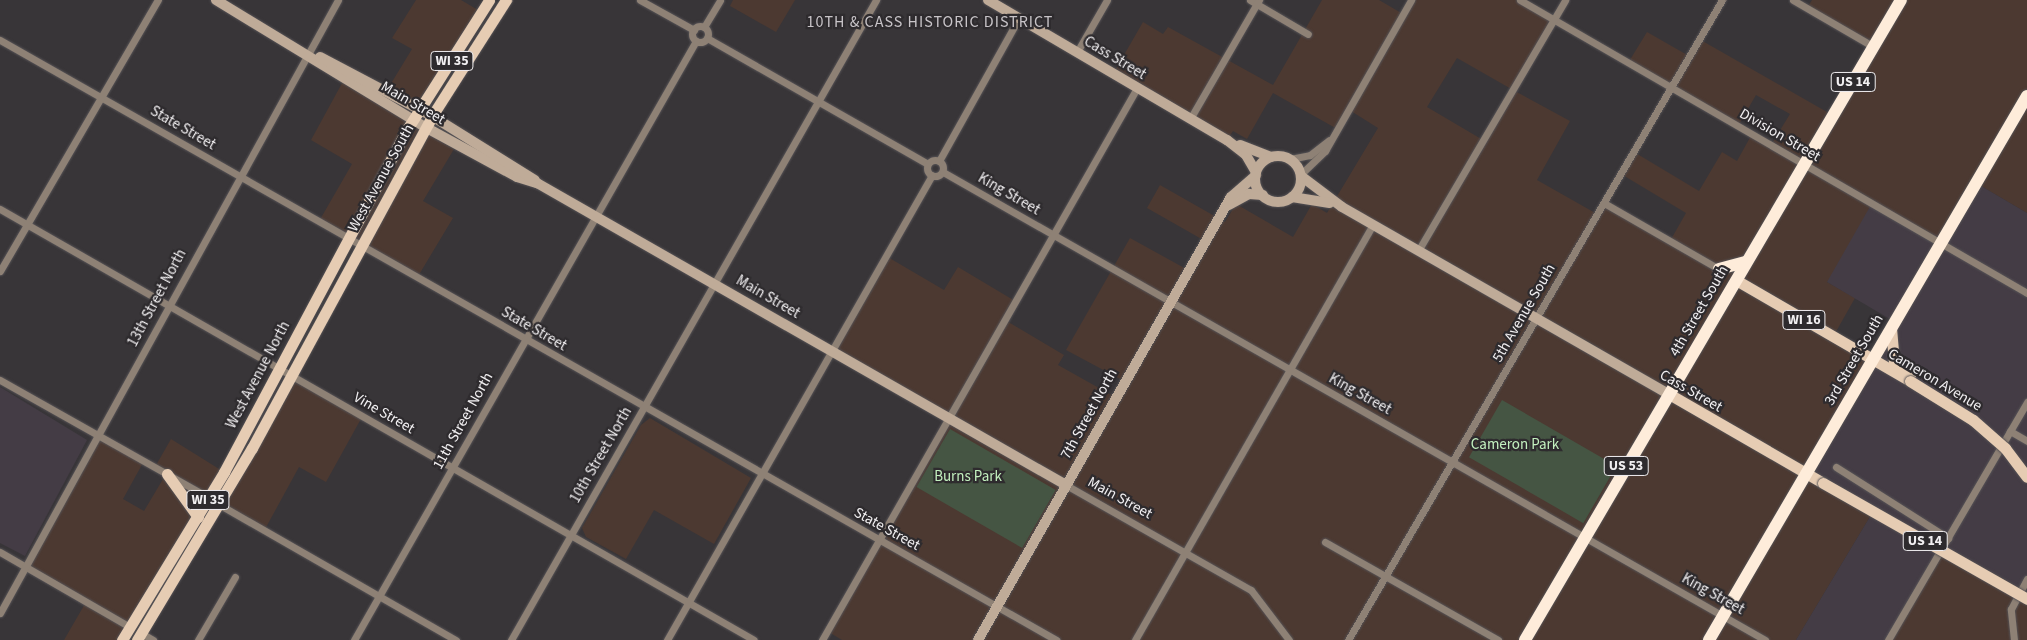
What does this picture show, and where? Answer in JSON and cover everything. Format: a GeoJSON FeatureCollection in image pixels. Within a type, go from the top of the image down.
{"type":"FeatureCollection","features":[{"type":"Feature","properties":{"kind":"highway","name":"4th Street South"},"geometry":{"type":"LineString","coordinates":[[1525,640],[1902,0]]}},
{"type":"Feature","properties":{"kind":"highway","name":"3rd Street South"},"geometry":{"type":"LineString","coordinates":[[1708,640],[1808,474],[1872,360],[2027,96]]}},
{"type":"Feature","properties":{"kind":"highway"},"geometry":{"type":"LineString","coordinates":[[1719,269],[1746,262]]}},
{"type":"Feature","properties":{"kind":"main road","name":"West Avenue South"},"geometry":{"type":"LineString","coordinates":[[413,120],[489,0]]}},
{"type":"Feature","properties":{"kind":"main road","name":"West Avenue South"},"geometry":{"type":"LineString","coordinates":[[290,376],[425,128],[506,0]]}},
{"type":"Feature","properties":{"kind":"main road","name":"West Avenue North"},"geometry":{"type":"LineString","coordinates":[[122,640],[209,498],[413,120]]}},
{"type":"Feature","properties":{"kind":"main road","name":"Cameron Avenue"},"geometry":{"type":"LineString","coordinates":[[1736,280],[1872,360],[1912,378],[1973,420],[2019,464],[2027,477]]}},
{"type":"Feature","properties":{"kind":"main road"},"geometry":{"type":"LineString","coordinates":[[1891,328],[1894,361],[1912,378]]}},
{"type":"Feature","properties":{"kind":"main road","name":"West Avenue North"},"geometry":{"type":"LineString","coordinates":[[139,637],[220,505],[290,376]]}},
{"type":"Feature","properties":{"kind":"main road","name":"Cass Street"},"geometry":{"type":"LineString","coordinates":[[1669,394],[2023,596]]}},
{"type":"Feature","properties":{"kind":"main road"},"geometry":{"type":"LineString","coordinates":[[167,474],[198,517]]}},
{"type":"Feature","properties":{"kind":"street"},"geometry":{"type":"LineString","coordinates":[[0,272],[158,0]]}},
{"type":"Feature","properties":{"kind":"street","name":"Main Street"},"geometry":{"type":"LineString","coordinates":[[216,0],[308,52],[425,128],[517,178],[537,182],[1256,593],[1289,640]]}},
{"type":"Feature","properties":{"kind":"street","name":"13th Street North"},"geometry":{"type":"LineString","coordinates":[[26,567],[167,305],[338,0]]}},
{"type":"Feature","properties":{"kind":"street"},"geometry":{"type":"LineString","coordinates":[[640,0],[694,30],[704,27],[720,0]]}},
{"type":"Feature","properties":{"kind":"street","name":"10th Street North"},"geometry":{"type":"LineString","coordinates":[[511,640],[876,0]]}},
{"type":"Feature","properties":{"kind":"street","name":"Cass Street"},"geometry":{"type":"LineString","coordinates":[[988,0],[1227,140],[1271,157]]}},
{"type":"Feature","properties":{"kind":"street"},"geometry":{"type":"LineString","coordinates":[[1077,52],[1107,0]]}},
{"type":"Feature","properties":{"kind":"street"},"geometry":{"type":"LineString","coordinates":[[1228,205],[1249,194],[1263,195],[1275,201],[1292,197],[1300,176],[1320,157],[1411,0]]}},
{"type":"Feature","properties":{"kind":"street","name":"Division Street"},"geometry":{"type":"LineString","coordinates":[[1520,0],[2027,293]]}},
{"type":"Feature","properties":{"kind":"street"},"geometry":{"type":"LineString","coordinates":[[1418,250],[1565,0]]}},
{"type":"Feature","properties":{"kind":"street","name":"5th Avenue South"},"geometry":{"type":"LineString","coordinates":[[1348,640],[1722,0]]}},
{"type":"Feature","properties":{"kind":"street"},"geometry":{"type":"LineString","coordinates":[[1793,0],[1874,47]]}},
{"type":"Feature","properties":{"kind":"street"},"geometry":{"type":"LineString","coordinates":[[1190,119],[1255,1],[1308,34]]}},
{"type":"Feature","properties":{"kind":"street"},"geometry":{"type":"LineString","coordinates":[[667,640],[932,176],[943,172],[940,161],[1019,18]]}},
{"type":"Feature","properties":{"kind":"street"},"geometry":{"type":"LineString","coordinates":[[704,27],[707,38]]}},
{"type":"Feature","properties":{"kind":"street"},"geometry":{"type":"LineString","coordinates":[[694,30],[696,41],[707,38],[818,101],[928,164],[932,176]]}},
{"type":"Feature","properties":{"kind":"street","name":"State Street"},"geometry":{"type":"LineString","coordinates":[[0,40],[360,247],[1056,640]]}},
{"type":"Feature","properties":{"kind":"street","name":"11th Street North"},"geometry":{"type":"LineString","coordinates":[[354,640],[696,41]]}},
{"type":"Feature","properties":{"kind":"street"},"geometry":{"type":"LineString","coordinates":[[308,52],[420,109],[537,182]]}},
{"type":"Feature","properties":{"kind":"street"},"geometry":{"type":"LineString","coordinates":[[822,640],[1137,88]]}},
{"type":"Feature","properties":{"kind":"street"},"geometry":{"type":"LineString","coordinates":[[1263,195],[1256,174],[1271,157],[1290,159],[1310,155],[1331,138]]}},
{"type":"Feature","properties":{"kind":"street","name":"Cass Street"},"geometry":{"type":"LineString","coordinates":[[1227,140],[1246,155],[1256,174]]}},
{"type":"Feature","properties":{"kind":"street"},"geometry":{"type":"LineString","coordinates":[[1290,159],[1300,176]]}},
{"type":"Feature","properties":{"kind":"street"},"geometry":{"type":"LineString","coordinates":[[928,164],[940,161]]}},
{"type":"Feature","properties":{"kind":"street","name":"King Street"},"geometry":{"type":"LineString","coordinates":[[943,172],[1765,640]]}},
{"type":"Feature","properties":{"kind":"street","name":"7th Street North"},"geometry":{"type":"LineString","coordinates":[[978,640],[1234,193],[1256,174]]}},
{"type":"Feature","properties":{"kind":"street","name":"Cass Street"},"geometry":{"type":"LineString","coordinates":[[1300,176],[1342,207],[1669,394]]}},
{"type":"Feature","properties":{"kind":"street","name":"Cass Street"},"geometry":{"type":"LineString","coordinates":[[1292,197],[1342,207]]}},
{"type":"Feature","properties":{"kind":"street"},"geometry":{"type":"LineString","coordinates":[[1604,203],[1719,269]]}},
{"type":"Feature","properties":{"kind":"street","name":"Vine Street"},"geometry":{"type":"LineString","coordinates":[[0,209],[754,640]]}},
{"type":"Feature","properties":{"kind":"street"},"geometry":{"type":"LineString","coordinates":[[1135,640],[1184,551],[1373,224]]}},
{"type":"Feature","properties":{"kind":"street"},"geometry":{"type":"LineString","coordinates":[[0,380],[209,498]]}},
{"type":"Feature","properties":{"kind":"street"},"geometry":{"type":"LineString","coordinates":[[1888,640],[2027,402]]}},
{"type":"Feature","properties":{"kind":"street"},"geometry":{"type":"LineString","coordinates":[[2010,431],[2027,441]]}},
{"type":"Feature","properties":{"kind":"street"},"geometry":{"type":"LineString","coordinates":[[1836,467],[1948,538]]}},
{"type":"Feature","properties":{"kind":"street"},"geometry":{"type":"LineString","coordinates":[[220,505],[456,640]]}},
{"type":"Feature","properties":{"kind":"street"},"geometry":{"type":"LineString","coordinates":[[1325,542],[1498,640]]}},
{"type":"Feature","properties":{"kind":"street"},"geometry":{"type":"LineString","coordinates":[[1941,549],[2023,596]]}},
{"type":"Feature","properties":{"kind":"street"},"geometry":{"type":"LineString","coordinates":[[0,552],[130,627]]}},
{"type":"Feature","properties":{"kind":"street"},"geometry":{"type":"LineString","coordinates":[[0,613],[26,567]]}},
{"type":"Feature","properties":{"kind":"street"},"geometry":{"type":"LineString","coordinates":[[198,640],[235,577]]}},
{"type":"Feature","properties":{"kind":"street"},"geometry":{"type":"LineString","coordinates":[[2014,640],[2012,609],[2023,596],[2027,579]]}},
{"type":"Feature","properties":{"kind":"street"},"geometry":{"type":"LineString","coordinates":[[139,637],[153,640]]}},
{"type":"Feature","properties":{"kind":"shaded area"},"geometry":{"type":"Polygon","coordinates":[[[416,0],[461,0],[478,10],[406,122],[454,149],[423,201],[453,218],[417,278],[318,223],[352,164],[311,140],[347,74],[384,95],[412,49],[392,38],[416,0]]]}},
{"type":"Feature","properties":{"kind":"shaded area"},"geometry":{"type":"Polygon","coordinates":[[[733,0],[795,0],[776,32],[730,6],[733,0]]]}},
{"type":"Feature","properties":{"kind":"shaded area"},"geometry":{"type":"Polygon","coordinates":[[[1322,0],[1379,0],[1403,14],[1411,0],[1520,0],[1554,20],[1513,90],[1570,121],[1537,180],[1597,214],[1604,203],[1670,241],[1686,213],[1621,174],[1634,152],[1699,191],[1722,152],[1737,161],[1752,134],[1771,145],[1790,114],[1756,95],[1738,126],[1628,63],[1647,32],[1689,56],[1699,39],[1834,116],[1874,47],[1807,8],[1812,0],[2027,0],[2027,213],[1976,183],[1941,243],[1827,282],[1855,298],[1833,337],[1873,360],[1874,510],[1796,640],[842,640],[827,631],[949,418],[832,351],[886,256],[944,290],[958,267],[1015,301],[1005,320],[1064,355],[1058,365],[1115,397],[1124,381],[1066,350],[1130,238],[1188,270],[1205,241],[1147,208],[1160,185],[1225,222],[1236,204],[1293,237],[1312,204],[1327,213],[1378,128],[1351,111],[1339,130],[1273,93],[1247,139],[1233,131],[1227,140],[1113,74],[1143,22],[1163,34],[1168,27],[1273,85],[1322,0]],[[1457,58],[1427,107],[1483,140],[1513,90],[1457,58]]]}},
{"type":"Feature","properties":{"kind":"shaded area"},"geometry":{"type":"Polygon","coordinates":[[[1976,183],[2027,213],[2027,592],[1943,545],[1888,640],[1796,640],[1874,510],[1808,475],[1895,322],[1827,282],[1872,203],[1941,243],[1976,183]]]}},
{"type":"Feature","properties":{"kind":"shaded area"},"geometry":{"type":"Polygon","coordinates":[[[290,375],[362,417],[326,482],[299,467],[264,531],[220,505],[290,375]]]}},
{"type":"Feature","properties":{"kind":"shaded area"},"geometry":{"type":"Polygon","coordinates":[[[0,387],[87,440],[25,556],[0,543],[0,387]]]}},
{"type":"Feature","properties":{"kind":"shaded area"},"geometry":{"type":"Polygon","coordinates":[[[650,418],[751,478],[714,544],[654,510],[626,559],[586,537],[582,528],[641,425],[650,418]]]}},
{"type":"Feature","properties":{"kind":"shaded area"},"geometry":{"type":"Polygon","coordinates":[[[98,436],[144,461],[123,499],[144,511],[166,474],[155,467],[171,439],[224,472],[123,640],[64,640],[86,602],[26,567],[98,436]]]}},
{"type":"Feature","properties":{"kind":"shaded area"},"geometry":{"type":"Polygon","coordinates":[[[1943,545],[2027,592],[2027,640],[1888,640],[1943,545]]]}},
{"type":"Feature","properties":{"kind":"green space","name":"Cameron Park"},"geometry":{"type":"Polygon","coordinates":[[[1502,400],[1616,466],[1583,523],[1469,457],[1502,400]]]}},
{"type":"Feature","properties":{"kind":"green space","name":"Burns Park"},"geometry":{"type":"Polygon","coordinates":[[[950,429],[1056,490],[1022,548],[916,487],[950,429]]]}},
{"type":"Feature","properties":{"kind":"district","name":"10TH & CASS HISTORIC DISTRICT"},"geometry":{"type":"Point","coordinates":[930,22]}}]}
